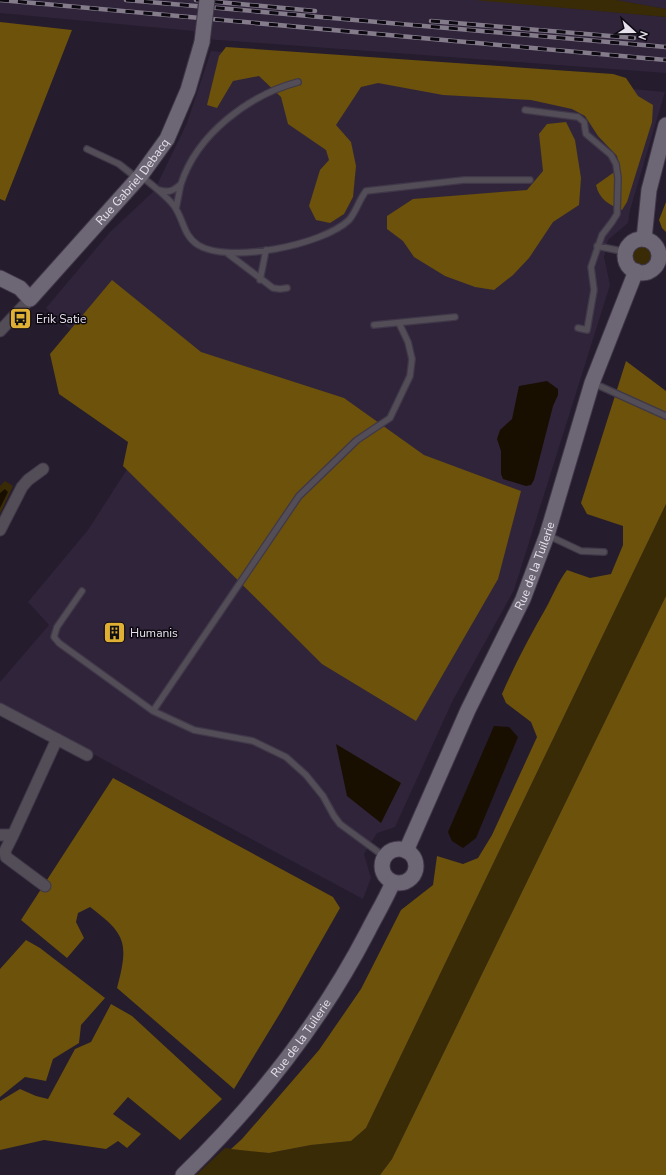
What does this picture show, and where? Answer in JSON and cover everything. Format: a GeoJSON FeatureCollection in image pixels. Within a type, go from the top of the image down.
{"type":"FeatureCollection","features":[{"type":"Feature","properties":{"kind":"street","name":"Rue Gabriel Debacq"},"geometry":{"type":"LineString","coordinates":[[0,332],[139,177],[167,139],[198,61],[202,42],[206,0]]}},
{"type":"Feature","properties":{"kind":"street"},"geometry":{"type":"LineString","coordinates":[[644,239],[649,190],[666,125]]}},
{"type":"Feature","properties":{"kind":"street"},"geometry":{"type":"LineString","coordinates":[[644,239],[649,240],[657,248],[662,259],[654,267],[645,272],[636,271],[628,265],[626,252],[627,248],[634,241],[644,239]]}},
{"type":"Feature","properties":{"kind":"street","name":"Rue de la Tuilerie"},"geometry":{"type":"LineString","coordinates":[[406,851],[468,710],[523,599],[547,535],[592,383],[636,271]]}},
{"type":"Feature","properties":{"kind":"street"},"geometry":{"type":"LineString","coordinates":[[3,279],[11,278],[33,283],[35,294]]}},
{"type":"Feature","properties":{"kind":"street"},"geometry":{"type":"LineString","coordinates":[[0,530],[22,487],[28,480],[43,469]]}},
{"type":"Feature","properties":{"kind":"street"},"geometry":{"type":"LineString","coordinates":[[0,709],[87,755]]}},
{"type":"Feature","properties":{"kind":"street"},"geometry":{"type":"LineString","coordinates":[[45,886],[6,857],[5,851],[57,739]]}},
{"type":"Feature","properties":{"kind":"street"},"geometry":{"type":"LineString","coordinates":[[0,835],[13,835]]}},
{"type":"Feature","properties":{"kind":"street"},"geometry":{"type":"LineString","coordinates":[[397,850],[406,851],[411,854],[416,863],[415,873],[408,881],[398,883],[393,882],[383,872],[383,862],[385,857],[397,850]]}},
{"type":"Feature","properties":{"kind":"street","name":"Rue de la Tuilerie"},"geometry":{"type":"LineString","coordinates":[[183,1175],[247,1109],[298,1044],[360,947],[393,882]]}},
{"type":"Feature","properties":{"kind":"lane"},"geometry":{"type":"LineString","coordinates":[[176,208],[181,184],[199,150],[226,120],[260,96],[280,87],[298,82]]}},
{"type":"Feature","properties":{"kind":"lane"},"geometry":{"type":"LineString","coordinates":[[525,110],[578,117],[584,122],[586,134],[614,159],[618,178],[616,214],[602,235],[590,267],[594,290],[590,321],[587,330],[578,328]]}},
{"type":"Feature","properties":{"kind":"lane"},"geometry":{"type":"LineString","coordinates":[[88,149],[119,164],[157,189],[176,208],[183,228],[189,238],[199,245],[227,253],[266,250],[298,244],[332,231],[349,219],[366,191],[464,180],[530,180]]}},
{"type":"Feature","properties":{"kind":"lane"},"geometry":{"type":"LineString","coordinates":[[157,189],[168,192],[174,190],[181,184]]}},
{"type":"Feature","properties":{"kind":"lane"},"geometry":{"type":"LineString","coordinates":[[597,246],[626,252]]}},
{"type":"Feature","properties":{"kind":"lane"},"geometry":{"type":"LineString","coordinates":[[260,280],[266,250]]}},
{"type":"Feature","properties":{"kind":"lane"},"geometry":{"type":"LineString","coordinates":[[227,253],[272,288],[287,288]]}},
{"type":"Feature","properties":{"kind":"lane"},"geometry":{"type":"LineString","coordinates":[[374,324],[455,317]]}},
{"type":"Feature","properties":{"kind":"lane"},"geometry":{"type":"LineString","coordinates":[[152,710],[299,496],[357,440],[390,418],[410,376],[412,359],[408,342],[399,323]]}},
{"type":"Feature","properties":{"kind":"lane"},"geometry":{"type":"LineString","coordinates":[[592,383],[666,416]]}},
{"type":"Feature","properties":{"kind":"lane"},"geometry":{"type":"LineString","coordinates":[[547,535],[581,551],[604,552]]}},
{"type":"Feature","properties":{"kind":"lane"},"geometry":{"type":"LineString","coordinates":[[82,591],[57,627],[54,637],[56,640],[152,710],[194,730],[252,741],[286,757],[306,775],[323,796],[340,824],[385,857]]}},
{"type":"Feature","properties":{"kind":"shaded area"},"geometry":{"type":"Polygon","coordinates":[[[0,0],[481,0],[666,17],[666,73],[205,39],[202,45],[194,31],[0,13],[0,0]]]}},
{"type":"Feature","properties":{"kind":"shaded area"},"geometry":{"type":"Polygon","coordinates":[[[474,0],[616,0],[666,9],[666,17],[474,0]]]}},
{"type":"Feature","properties":{"kind":"shaded area"},"geometry":{"type":"Polygon","coordinates":[[[616,0],[666,0],[666,9],[616,0]]]}},
{"type":"Feature","properties":{"kind":"shaded area"},"geometry":{"type":"Polygon","coordinates":[[[0,22],[72,30],[5,201],[0,199],[0,22]]]}},
{"type":"Feature","properties":{"kind":"shaded area"},"geometry":{"type":"Polygon","coordinates":[[[226,47],[613,74],[626,78],[638,96],[653,105],[652,122],[627,202],[622,210],[605,201],[597,190],[596,185],[620,168],[617,156],[598,136],[585,116],[572,109],[531,100],[443,95],[378,83],[361,87],[336,125],[351,142],[356,166],[353,197],[344,214],[330,223],[316,220],[309,206],[320,170],[329,160],[326,150],[288,124],[281,97],[259,76],[233,81],[217,108],[207,105],[219,56],[226,47]]]}},
{"type":"Feature","properties":{"kind":"shaded area","name":"Humanis"},"geometry":{"type":"Polygon","coordinates":[[[211,51],[665,92],[630,210],[628,223],[608,240],[604,257],[610,285],[514,590],[452,702],[395,827],[377,833],[364,854],[371,878],[363,899],[0,704],[0,682],[49,625],[28,602],[88,530],[164,412],[46,308],[110,232],[154,191],[187,123],[211,51]]]}},
{"type":"Feature","properties":{"kind":"shaded area"},"geometry":{"type":"Polygon","coordinates":[[[566,122],[575,140],[581,178],[579,205],[553,222],[529,258],[513,275],[494,290],[475,287],[445,276],[414,257],[403,241],[387,229],[387,216],[413,199],[527,190],[543,171],[539,134],[547,124],[566,122]]]}},
{"type":"Feature","properties":{"kind":"shaded area"},"geometry":{"type":"Polygon","coordinates":[[[666,202],[666,232],[662,228],[659,220],[666,202]]]}},
{"type":"Feature","properties":{"kind":"shaded area"},"geometry":{"type":"Polygon","coordinates":[[[642,247],[648,250],[651,256],[648,262],[642,265],[636,262],[633,256],[636,250],[642,247]]]}},
{"type":"Feature","properties":{"kind":"shaded area"},"geometry":{"type":"Polygon","coordinates":[[[112,280],[201,352],[344,398],[424,455],[521,491],[498,579],[416,721],[322,664],[123,466],[128,442],[59,394],[50,354],[112,280]]]}},
{"type":"Feature","properties":{"kind":"shaded area"},"geometry":{"type":"Polygon","coordinates":[[[626,361],[666,391],[666,504],[366,1128],[351,1141],[311,1145],[269,1153],[231,1149],[242,1139],[319,1050],[361,989],[401,910],[433,885],[437,856],[463,864],[478,858],[492,835],[537,737],[531,722],[506,703],[502,694],[528,640],[567,570],[590,578],[611,574],[623,545],[623,526],[587,514],[581,503],[626,361]]]}},
{"type":"Feature","properties":{"kind":"shaded area"},"geometry":{"type":"Polygon","coordinates":[[[547,381],[558,389],[558,395],[553,406],[534,480],[531,485],[526,486],[503,479],[501,474],[501,451],[497,439],[500,430],[512,419],[519,386],[547,381]]]}},
{"type":"Feature","properties":{"kind":"shaded area"},"geometry":{"type":"Polygon","coordinates":[[[5,481],[13,486],[0,514],[0,486],[5,481]]]}},
{"type":"Feature","properties":{"kind":"shaded area"},"geometry":{"type":"Polygon","coordinates":[[[5,489],[8,492],[0,508],[0,493],[5,489]]]}},
{"type":"Feature","properties":{"kind":"shaded area"},"geometry":{"type":"Polygon","coordinates":[[[666,504],[666,596],[392,1159],[380,1175],[196,1175],[225,1148],[269,1153],[311,1145],[351,1141],[366,1128],[666,504]]]}},
{"type":"Feature","properties":{"kind":"shaded area"},"geometry":{"type":"Polygon","coordinates":[[[666,596],[666,1175],[380,1175],[392,1159],[666,596]]]}},
{"type":"Feature","properties":{"kind":"shaded area"},"geometry":{"type":"Polygon","coordinates":[[[494,726],[509,727],[518,737],[476,838],[463,848],[452,841],[448,832],[494,726]]]}},
{"type":"Feature","properties":{"kind":"shaded area"},"geometry":{"type":"Polygon","coordinates":[[[336,744],[401,783],[381,823],[347,796],[336,744]]]}},
{"type":"Feature","properties":{"kind":"shaded area"},"geometry":{"type":"Polygon","coordinates":[[[113,778],[333,897],[340,908],[282,1010],[234,1089],[117,988],[123,960],[122,941],[118,933],[102,916],[90,907],[78,913],[76,922],[84,938],[67,958],[21,920],[113,778]]]}},
{"type":"Feature","properties":{"kind":"shaded area"},"geometry":{"type":"Polygon","coordinates":[[[26,940],[40,948],[105,998],[81,1025],[79,1043],[53,1059],[46,1081],[25,1077],[0,1097],[0,969],[26,940]]]}},
{"type":"Feature","properties":{"kind":"shaded area"},"geometry":{"type":"Polygon","coordinates":[[[111,1004],[132,1016],[222,1099],[180,1140],[128,1097],[113,1114],[141,1134],[127,1148],[118,1141],[106,1149],[44,1140],[0,1150],[0,1101],[20,1089],[36,1096],[48,1099],[75,1049],[91,1042],[111,1004]]]}},
{"type":"Feature","properties":{"kind":"railway"},"geometry":{"type":"LineString","coordinates":[[0,0],[666,60]]}},
{"type":"Feature","properties":{"kind":"railway"},"geometry":{"type":"LineString","coordinates":[[126,0],[666,47]]}},
{"type":"Feature","properties":{"kind":"railway"},"geometry":{"type":"LineString","coordinates":[[196,0],[315,11]]}},
{"type":"Feature","properties":{"kind":"railway"},"geometry":{"type":"LineString","coordinates":[[431,21],[634,38]]}},
{"type":"Feature","properties":{"kind":"place","name":"Erik Satie"},"geometry":{"type":"Point","coordinates":[21,319]}},
{"type":"Feature","properties":{"kind":"place","name":"Humanis"},"geometry":{"type":"Point","coordinates":[114,633]}}]}
